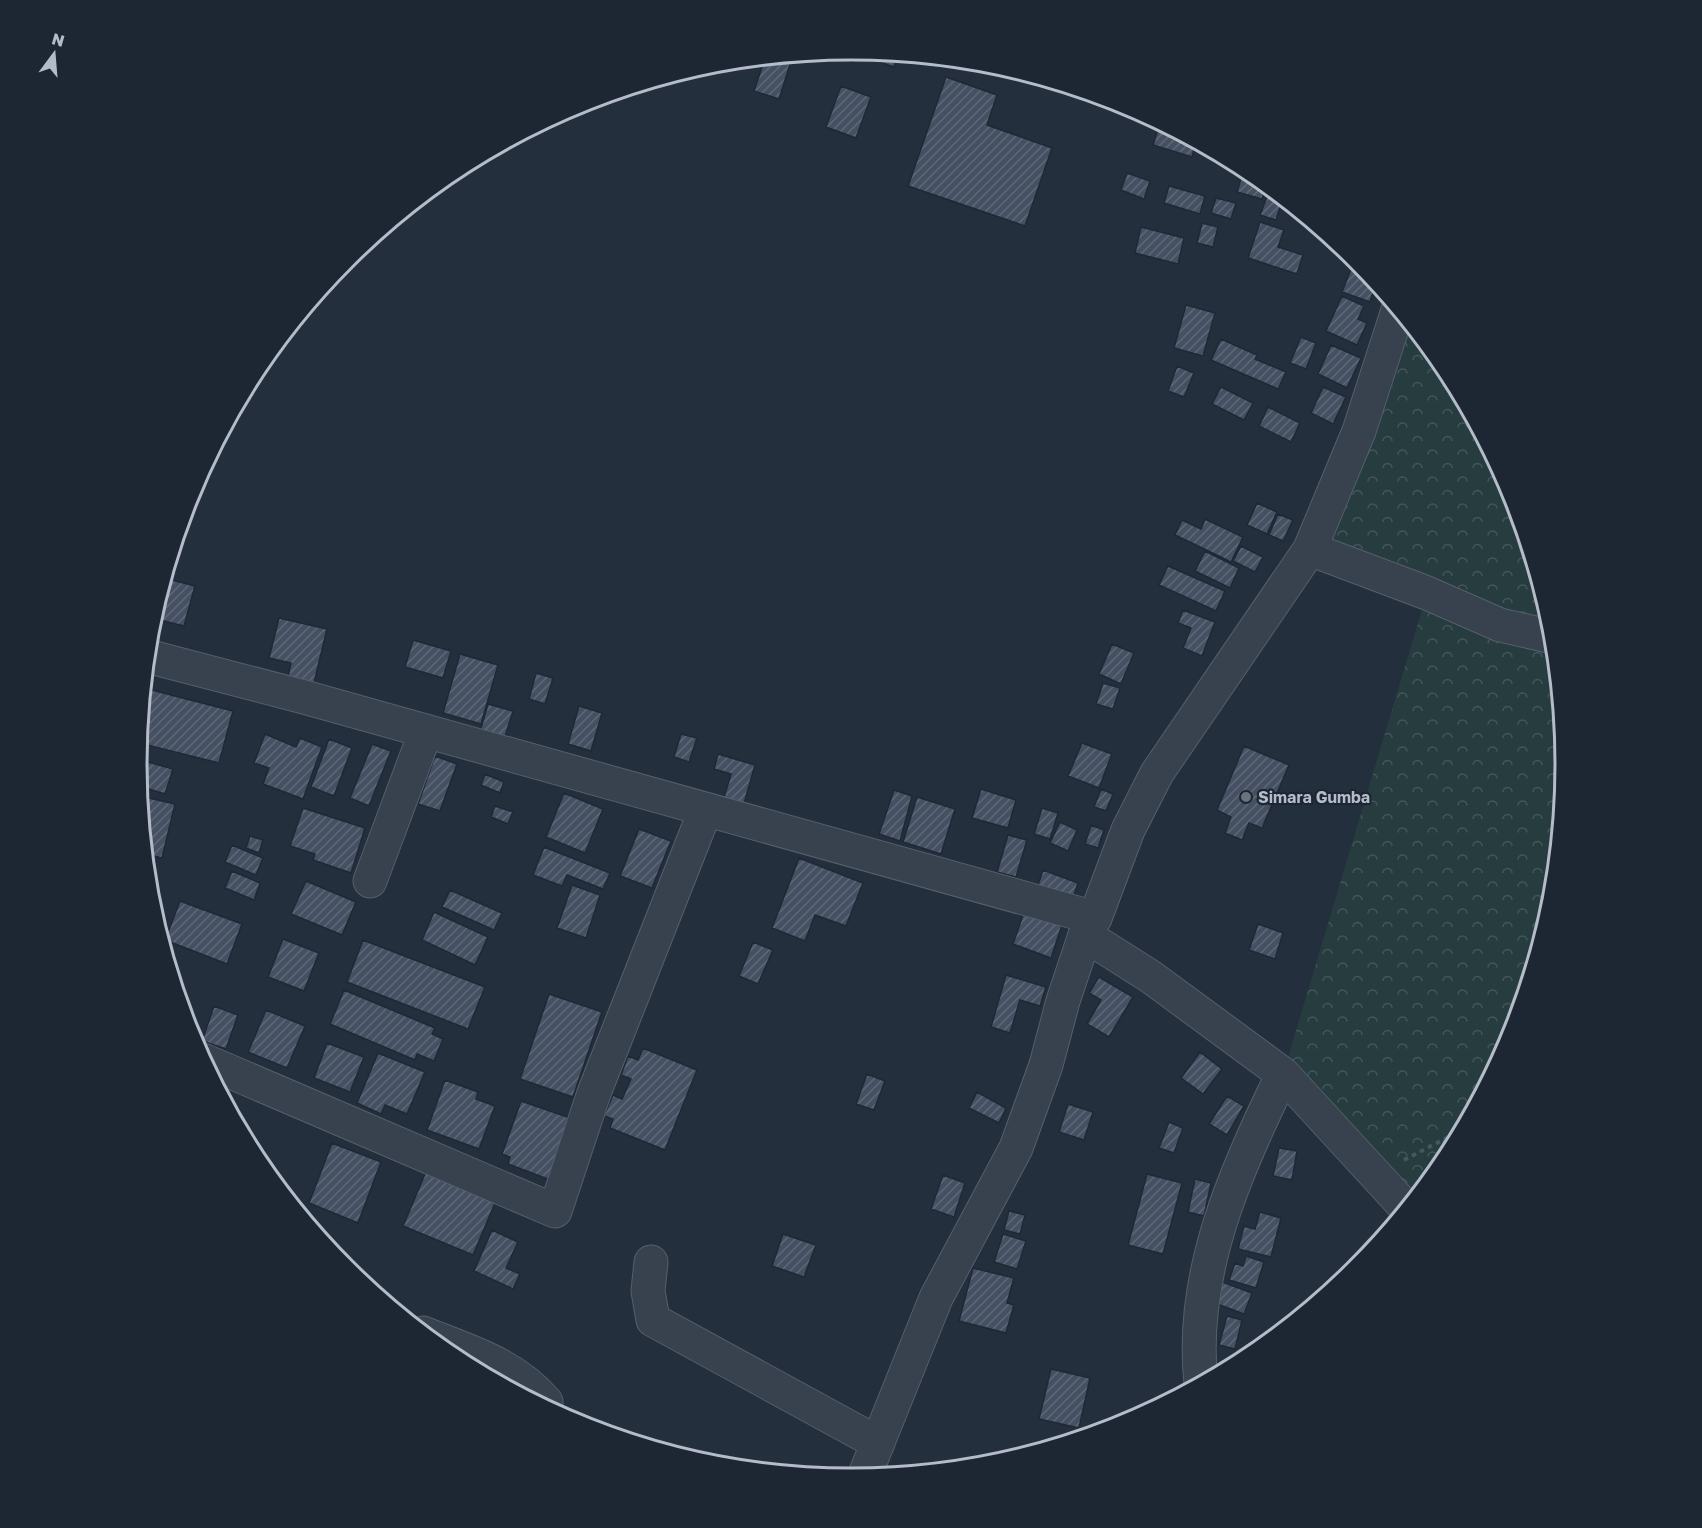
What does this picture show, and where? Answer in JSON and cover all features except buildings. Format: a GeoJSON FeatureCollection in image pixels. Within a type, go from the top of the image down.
{"type":"FeatureCollection","features":[{"type":"Feature","properties":{"kind":"street"},"geometry":{"type":"LineString","coordinates":[[868,1467],[936,1298],[1016,1148],[1046,1065],[1063,1001],[1128,830],[1157,773],[1310,549],[1359,431],[1395,318]]}},
{"type":"Feature","properties":{"kind":"street"},"geometry":{"type":"LineString","coordinates":[[1310,549],[1427,592],[1500,625],[1542,635]]}},
{"type":"Feature","properties":{"kind":"street"},"geometry":{"type":"LineString","coordinates":[[155,658],[426,731],[705,810],[1090,927],[1151,977],[1283,1074],[1401,1203]]}},
{"type":"Feature","properties":{"kind":"street"},"geometry":{"type":"LineString","coordinates":[[370,881],[426,731]]}},
{"type":"Feature","properties":{"kind":"street"},"geometry":{"type":"LineString","coordinates":[[216,1065],[555,1211],[594,1093],[705,810]]}},
{"type":"Feature","properties":{"kind":"street"},"geometry":{"type":"LineString","coordinates":[[1201,1375],[1198,1349],[1205,1279],[1245,1151],[1283,1074]]}},
{"type":"Feature","properties":{"kind":"street"},"geometry":{"type":"LineString","coordinates":[[651,1262],[648,1291],[653,1320],[878,1443]]}},
{"type":"Feature","properties":{"kind":"street"},"geometry":{"type":"LineString","coordinates":[[457,1347],[508,1368],[532,1385],[540,1395]]}},
{"type":"Feature","properties":{"kind":"path"},"geometry":{"type":"LineString","coordinates":[[1376,1176],[1447,1138]]}},
{"type":"Feature","properties":{"kind":"green space"},"geometry":{"type":"Polygon","coordinates":[[[1395,318],[1410,335],[1461,412],[1501,495],[1518,538],[1531,582],[1549,672],[1555,764],[1549,856],[1531,946],[1518,990],[1482,1075],[1461,1116],[1401,1203],[1283,1074],[1427,593],[1310,549],[1395,318]]]}},
{"type":"Feature","properties":{"kind":"place","name":"Simara Gumba"},"geometry":{"type":"Point","coordinates":[1246,797]}}]}
